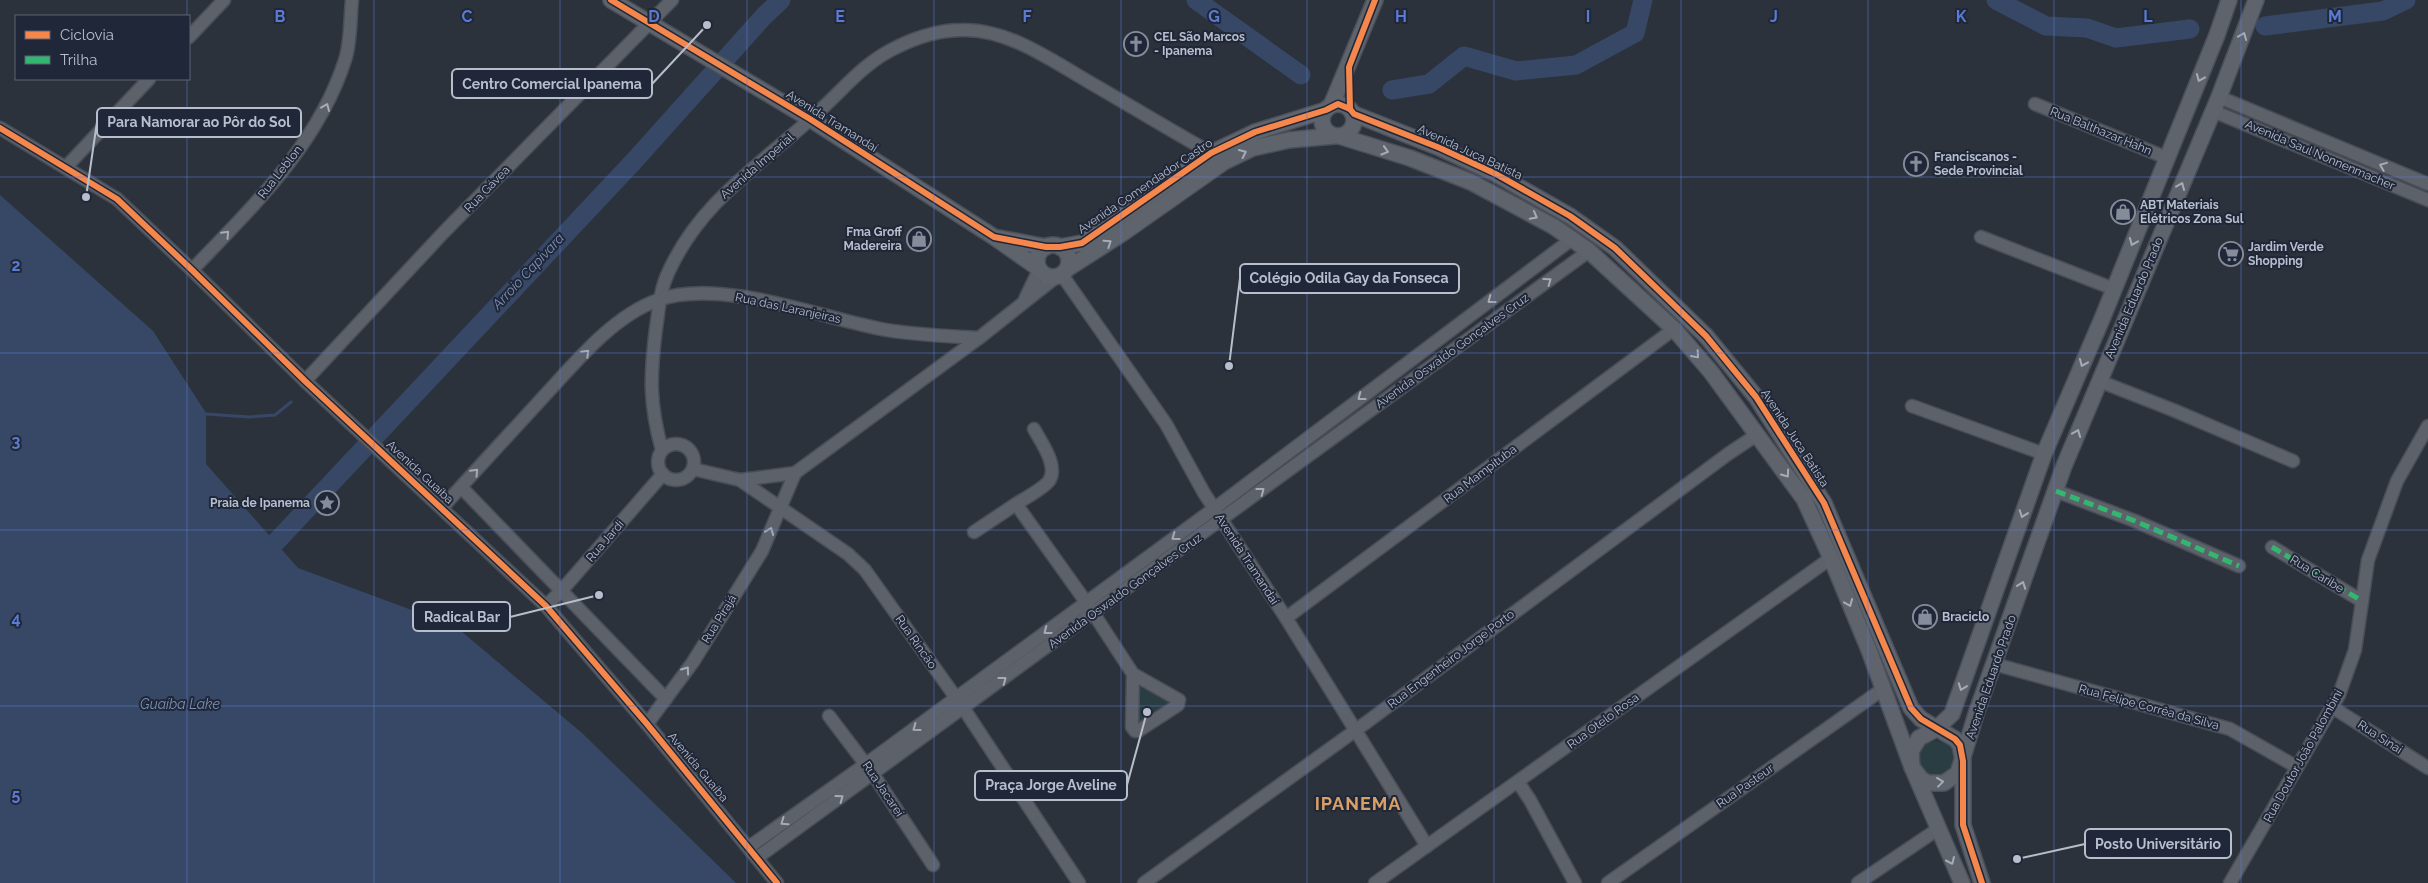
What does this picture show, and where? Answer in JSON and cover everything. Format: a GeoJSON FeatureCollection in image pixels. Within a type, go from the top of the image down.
{"type":"FeatureCollection","features":[{"type":"Feature","properties":{"kind":"main road","name":"Avenida Tramandaí"},"geometry":{"type":"LineString","coordinates":[[610,0],[810,119],[994,237],[1038,269]]}},
{"type":"Feature","properties":{"kind":"main road"},"geometry":{"type":"LineString","coordinates":[[1375,0],[1349,67],[1322,122],[1324,128],[1336,136],[1410,158],[1471,182],[1553,226],[1589,252],[1674,329],[1711,372],[1804,499],[1831,558],[1912,767],[1962,883]]}},
{"type":"Feature","properties":{"kind":"main road","name":"Avenida Eduardo Prado"},"geometry":{"type":"LineString","coordinates":[[2230,0],[2102,319],[2044,454],[1952,714],[1936,729],[1919,738],[1911,751],[1912,767],[1921,779],[1936,784],[1944,783],[1958,773],[1994,664],[2056,491],[2112,347],[2216,104],[2256,0]]}},
{"type":"Feature","properties":{"kind":"main road"},"geometry":{"type":"LineString","coordinates":[[1336,136],[1345,135],[1353,126],[1349,67]]}},
{"type":"Feature","properties":{"kind":"main road"},"geometry":{"type":"LineString","coordinates":[[2184,116],[2209,98],[2216,104]]}},
{"type":"Feature","properties":{"kind":"main road"},"geometry":{"type":"LineString","coordinates":[[1328,108],[1344,105],[1352,112]]}},
{"type":"Feature","properties":{"kind":"main road","name":"Avenida Comendador Castro"},"geometry":{"type":"LineString","coordinates":[[1053,247],[1082,242],[1211,153],[1255,132],[1328,108]]}},
{"type":"Feature","properties":{"kind":"main road","name":"Avenida Juca Batista"},"geometry":{"type":"LineString","coordinates":[[1352,112],[1440,148],[1496,174],[1570,216],[1615,248],[1706,336],[1756,396],[1824,503],[1911,708],[1921,720],[1955,739],[1960,745],[1963,761],[1963,826],[1982,883]]}},
{"type":"Feature","properties":{"kind":"main road","name":"Avenida Comendador Castro"},"geometry":{"type":"LineString","coordinates":[[1062,274],[1224,162],[1253,148],[1289,140],[1336,136]]}},
{"type":"Feature","properties":{"kind":"main road","name":"Avenida Tramandaí"},"geometry":{"type":"LineString","coordinates":[[994,237],[1053,247]]}},
{"type":"Feature","properties":{"kind":"main road"},"geometry":{"type":"LineString","coordinates":[[1053,247],[1068,257],[1062,274],[1046,276],[1038,269],[1038,256],[1053,247]]}},
{"type":"Feature","properties":{"kind":"main road"},"geometry":{"type":"LineString","coordinates":[[2102,319],[2102,337],[2112,347]]}},
{"type":"Feature","properties":{"kind":"street"},"geometry":{"type":"LineString","coordinates":[[190,35],[224,0]]}},
{"type":"Feature","properties":{"kind":"street","name":"Rua Leblon"},"geometry":{"type":"LineString","coordinates":[[192,270],[275,182],[323,114],[346,59],[352,0]]}},
{"type":"Feature","properties":{"kind":"street","name":"Rua Gávea"},"geometry":{"type":"LineString","coordinates":[[305,381],[444,232],[672,0]]}},
{"type":"Feature","properties":{"kind":"street","name":"Avenida Imperial"},"geometry":{"type":"LineString","coordinates":[[662,450],[653,418],[650,375],[660,299],[668,274],[694,226],[732,185],[810,119],[860,72],[896,47],[923,36],[964,30],[995,34],[1035,51],[1211,153]]}},
{"type":"Feature","properties":{"kind":"street"},"geometry":{"type":"LineString","coordinates":[[66,167],[148,80]]}},
{"type":"Feature","properties":{"kind":"street","name":"Rua Balthazar Hahn"},"geometry":{"type":"LineString","coordinates":[[2035,104],[2167,158]]}},
{"type":"Feature","properties":{"kind":"street","name":"Avenida Saul Nonnenmacher"},"geometry":{"type":"LineString","coordinates":[[2216,104],[2301,132],[2428,184]]}},
{"type":"Feature","properties":{"kind":"street","name":"Avenida Saul Nonnenmacher"},"geometry":{"type":"LineString","coordinates":[[2216,104],[2295,145],[2428,200]]}},
{"type":"Feature","properties":{"kind":"street","name":"Avenida Guaíba"},"geometry":{"type":"LineString","coordinates":[[0,128],[117,199],[305,381],[546,606],[647,724],[777,883]]}},
{"type":"Feature","properties":{"kind":"street"},"geometry":{"type":"LineString","coordinates":[[2295,145],[2301,132]]}},
{"type":"Feature","properties":{"kind":"street"},"geometry":{"type":"LineString","coordinates":[[2320,155],[2326,142]]}},
{"type":"Feature","properties":{"kind":"street"},"geometry":{"type":"LineString","coordinates":[[1981,237],[2114,289]]}},
{"type":"Feature","properties":{"kind":"street","name":"Avenida Oswaldo Gonçalves Cruz"},"geometry":{"type":"LineString","coordinates":[[960,703],[1086,602],[1215,508],[1572,239]]}},
{"type":"Feature","properties":{"kind":"street","name":"Avenida Oswaldo Gonçalves Cruz"},"geometry":{"type":"LineString","coordinates":[[758,858],[870,769],[960,703],[1093,613],[1589,252]]}},
{"type":"Feature","properties":{"kind":"street","name":"Avenida Comendador Castro"},"geometry":{"type":"LineString","coordinates":[[1022,303],[1038,269]]}},
{"type":"Feature","properties":{"kind":"street","name":"Avenida Comendador Castro"},"geometry":{"type":"LineString","coordinates":[[740,480],[795,473],[979,338],[1062,274]]}},
{"type":"Feature","properties":{"kind":"street","name":"Avenida Tramandaí"},"geometry":{"type":"LineString","coordinates":[[1062,274],[1166,424],[1222,520],[1286,618],[1427,846]]}},
{"type":"Feature","properties":{"kind":"street","name":"Rua das Laranjeiras"},"geometry":{"type":"LineString","coordinates":[[442,508],[566,373],[615,324],[638,309],[660,299],[680,295],[710,294],[745,297],[882,329],[935,336],[979,338]]}},
{"type":"Feature","properties":{"kind":"street","name":"Rua Mampituba"},"geometry":{"type":"LineString","coordinates":[[1286,618],[1674,329]]}},
{"type":"Feature","properties":{"kind":"street"},"geometry":{"type":"LineString","coordinates":[[1446,334],[1456,347]]}},
{"type":"Feature","properties":{"kind":"street"},"geometry":{"type":"LineString","coordinates":[[2099,381],[2293,461]]}},
{"type":"Feature","properties":{"kind":"street"},"geometry":{"type":"LineString","coordinates":[[1912,406],[2044,454]]}},
{"type":"Feature","properties":{"kind":"street"},"geometry":{"type":"LineString","coordinates":[[1335,416],[1345,429]]}},
{"type":"Feature","properties":{"kind":"street","name":"Rua Doutor João Palombini"},"geometry":{"type":"LineString","coordinates":[[2230,883],[2339,694],[2356,650],[2368,560],[2397,481],[2428,426]]}},
{"type":"Feature","properties":{"kind":"street"},"geometry":{"type":"LineString","coordinates":[[974,532],[1049,481],[1052,472],[1051,462],[1034,429]]}},
{"type":"Feature","properties":{"kind":"street","name":"Rua Engenheiro Jorge Porto"},"geometry":{"type":"LineString","coordinates":[[1144,883],[1355,730],[1728,454],[1758,434]]}},
{"type":"Feature","properties":{"kind":"street"},"geometry":{"type":"LineString","coordinates":[[677,443],[686,446],[692,452],[695,460],[693,469],[688,476],[679,480],[670,479],[663,474],[658,458],[662,450],[669,445],[677,443]]}},
{"type":"Feature","properties":{"kind":"street","name":"Rua Rincão"},"geometry":{"type":"LineString","coordinates":[[693,469],[740,480],[848,554],[866,570],[960,703],[1079,883]]}},
{"type":"Feature","properties":{"kind":"street"},"geometry":{"type":"LineString","coordinates":[[780,508],[795,473]]}},
{"type":"Feature","properties":{"kind":"street","name":"Rua Jardi"},"geometry":{"type":"LineString","coordinates":[[546,606],[663,474]]}},
{"type":"Feature","properties":{"kind":"street","name":"Avenida Guaíba"},"geometry":{"type":"LineString","coordinates":[[461,487],[666,698]]}},
{"type":"Feature","properties":{"kind":"street"},"geometry":{"type":"LineString","coordinates":[[2056,491],[2134,521],[2239,566]]}},
{"type":"Feature","properties":{"kind":"street"},"geometry":{"type":"LineString","coordinates":[[1016,504],[1086,602],[1133,674],[1179,701],[1178,705],[1138,731],[1135,731],[1132,727],[1133,674]]}},
{"type":"Feature","properties":{"kind":"street","name":"Rua Pirajá"},"geometry":{"type":"LineString","coordinates":[[647,724],[693,662],[762,551],[780,508]]}},
{"type":"Feature","properties":{"kind":"street","name":"Rua Caribe"},"geometry":{"type":"LineString","coordinates":[[2272,547],[2362,601]]}},
{"type":"Feature","properties":{"kind":"street","name":"Rua Otelo Rosa"},"geometry":{"type":"LineString","coordinates":[[1375,883],[1831,558]]}},
{"type":"Feature","properties":{"kind":"street","name":"Rua Felipe Corrêa da Silva"},"geometry":{"type":"LineString","coordinates":[[1994,664],[2230,729],[2297,767]]}},
{"type":"Feature","properties":{"kind":"street","name":"Rua Pasteur"},"geometry":{"type":"LineString","coordinates":[[1608,883],[1883,689]]}},
{"type":"Feature","properties":{"kind":"street","name":"Rua Sinai"},"geometry":{"type":"LineString","coordinates":[[2332,707],[2428,768]]}},
{"type":"Feature","properties":{"kind":"street","name":"Rua Jacareí"},"geometry":{"type":"LineString","coordinates":[[829,716],[870,769],[934,865]]}},
{"type":"Feature","properties":{"kind":"street","name":"Avenida Oswaldo Gonçalves Cruz"},"geometry":{"type":"LineString","coordinates":[[749,847],[870,769]]}},
{"type":"Feature","properties":{"kind":"street"},"geometry":{"type":"LineString","coordinates":[[1518,782],[1530,800],[1575,883]]}},
{"type":"Feature","properties":{"kind":"street"},"geometry":{"type":"LineString","coordinates":[[1858,883],[1938,829]]}},
{"type":"Feature","properties":{"kind":"shaded area"},"geometry":{"type":"Polygon","coordinates":[[[1139,683],[1171,701],[1138,723],[1139,683]]]}},
{"type":"Feature","properties":{"kind":"shaded area"},"geometry":{"type":"Polygon","coordinates":[[[1936,741],[1948,747],[1954,759],[1948,771],[1936,777],[1924,771],[1918,759],[1924,747],[1936,741]]]}},
{"type":"Feature","properties":{"kind":"water","name":"Guaíba Lake"},"geometry":{"type":"Polygon","coordinates":[[[0,195],[153,331],[206,413],[206,464],[298,568],[455,626],[582,733],[736,883],[0,883],[0,195]]]}},
{"type":"Feature","properties":{"kind":"waterway","name":"Arroio Capivara"},"geometry":{"type":"LineString","coordinates":[[275,543],[634,161],[764,16],[781,0]]}},
{"type":"Feature","properties":{"kind":"waterway","name":"Arroio Capivara"},"geometry":{"type":"LineString","coordinates":[[1196,0],[1301,75]]}},
{"type":"Feature","properties":{"kind":"waterway","name":"Arroio Capivara"},"geometry":{"type":"LineString","coordinates":[[1392,90],[1429,84],[1464,56],[1516,71],[1576,65],[1635,33],[1643,0]]}},
{"type":"Feature","properties":{"kind":"waterway","name":"Arroio Capivara"},"geometry":{"type":"LineString","coordinates":[[1996,0],[2046,26],[2087,28],[2116,38],[2190,29]]}},
{"type":"Feature","properties":{"kind":"waterway","name":"Arroio Capivara"},"geometry":{"type":"LineString","coordinates":[[2265,26],[2383,11],[2406,0]]}},
{"type":"Feature","properties":{"kind":"waterway"},"geometry":{"type":"LineString","coordinates":[[206,414],[249,417],[275,415],[291,402]]}},
{"type":"Feature","properties":{"kind":"marked path"},"geometry":{"type":"LineString","coordinates":[[2056,491],[2135,521],[2239,566]]}},
{"type":"Feature","properties":{"kind":"marked path"},"geometry":{"type":"LineString","coordinates":[[2272,547],[2362,601]]}},
{"type":"Feature","properties":{"kind":"cycle path"},"geometry":{"type":"LineString","coordinates":[[611,0],[810,119],[994,237],[1046,247],[1060,247],[1082,243],[1211,153],[1255,132],[1326,110],[1338,104],[1350,109],[1354,114],[1440,148],[1496,174],[1570,216],[1615,248],[1706,336],[1756,397],[1824,503],[1911,708],[1921,719],[1955,739],[1960,745],[1963,761],[1963,825],[1982,883]]}},
{"type":"Feature","properties":{"kind":"cycle path"},"geometry":{"type":"LineString","coordinates":[[1350,109],[1349,67],[1375,0]]}},
{"type":"Feature","properties":{"kind":"cycle path"},"geometry":{"type":"LineString","coordinates":[[0,128],[117,199],[305,381],[546,606],[647,724],[777,883]]}},
{"type":"Feature","properties":{"kind":"place","name":"Centro Comercial Ipanema"},"geometry":{"type":"Point","coordinates":[707,25]}},
{"type":"Feature","properties":{"kind":"place","name":"CEL São Marcos - Ipanema"},"geometry":{"type":"Point","coordinates":[1136,44]}},
{"type":"Feature","properties":{"kind":"place","name":"Franciscanos - Sede Provincial"},"geometry":{"type":"Point","coordinates":[1916,164]}},
{"type":"Feature","properties":{"kind":"place","name":"Para Namorar ao Pôr do Sol"},"geometry":{"type":"Point","coordinates":[86,197]}},
{"type":"Feature","properties":{"kind":"place","name":"ABT Materiais Elétricos Zona Sul"},"geometry":{"type":"Point","coordinates":[2123,212]}},
{"type":"Feature","properties":{"kind":"place","name":"Fma Groff Madereira"},"geometry":{"type":"Point","coordinates":[919,239]}},
{"type":"Feature","properties":{"kind":"place","name":"Jardim Verde Shopping"},"geometry":{"type":"Point","coordinates":[2231,254]}},
{"type":"Feature","properties":{"kind":"place","name":"Colégio Odila Gay da Fonseca"},"geometry":{"type":"Point","coordinates":[1229,366]}},
{"type":"Feature","properties":{"kind":"place","name":"Praia de Ipanema"},"geometry":{"type":"Point","coordinates":[327,503]}},
{"type":"Feature","properties":{"kind":"place","name":"Radical Bar"},"geometry":{"type":"Point","coordinates":[599,595]}},
{"type":"Feature","properties":{"kind":"place","name":"Braciclo"},"geometry":{"type":"Point","coordinates":[1925,617]}},
{"type":"Feature","properties":{"kind":"place","name":"Praça Jorge Aveline"},"geometry":{"type":"Point","coordinates":[1147,712]}},
{"type":"Feature","properties":{"kind":"place","name":"Posto Universitário"},"geometry":{"type":"Point","coordinates":[2017,859]}},
{"type":"Feature","properties":{"kind":"district","name":"IPANEMA"},"geometry":{"type":"Point","coordinates":[1358,804]}}]}
